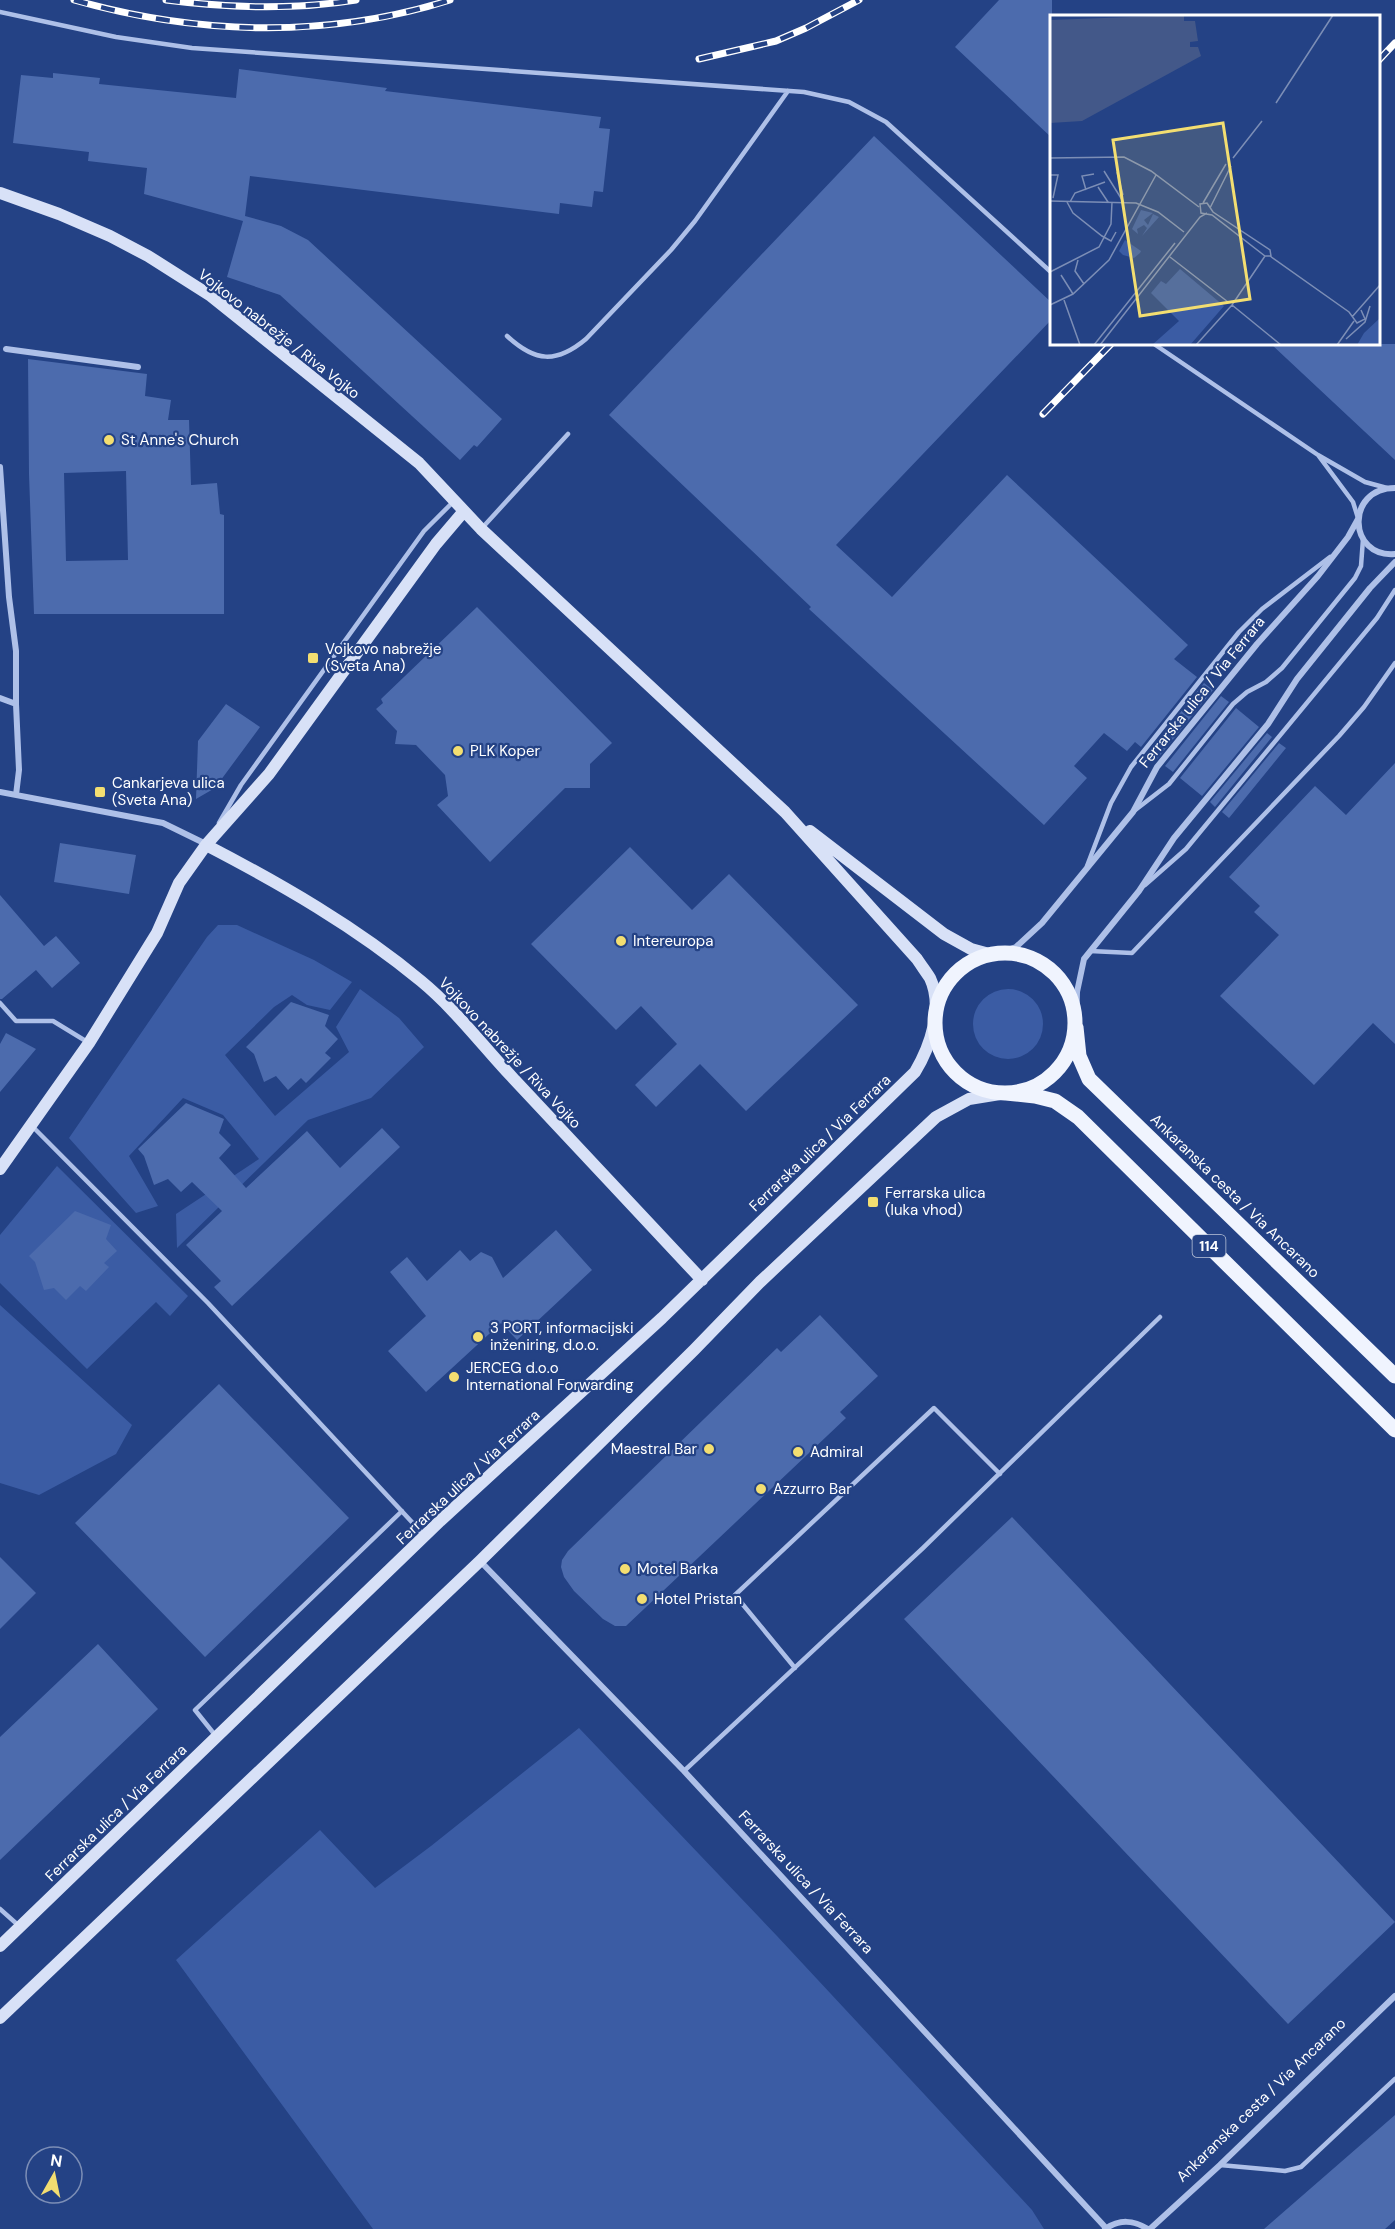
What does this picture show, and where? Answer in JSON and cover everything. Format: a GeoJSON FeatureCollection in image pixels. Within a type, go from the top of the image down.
{"type":"FeatureCollection","features":[{"type":"Feature","properties":{"kind":"main road","name":"114"},"geometry":{"type":"LineString","coordinates":[[1005,952],[1029,957],[1049,968],[1065,985],[1074,1007],[1076,1027],[1070,1052],[1057,1071],[1039,1086],[1017,1093],[993,1093],[972,1086],[953,1072],[940,1052],[934,1030],[936,1006],[946,985],[962,968],[982,956],[993,955],[1005,952]]}},
{"type":"Feature","properties":{"kind":"main road","name":"Ankaranska cesta / Via Ancarano"},"geometry":{"type":"LineString","coordinates":[[1076,1027],[1079,1056],[1089,1079],[1395,1376]]}},
{"type":"Feature","properties":{"kind":"main road","name":"114"},"geometry":{"type":"LineString","coordinates":[[1006,1093],[1055,1101],[1078,1117],[1395,1430]]}},
{"type":"Feature","properties":{"kind":"street","name":"Vojkovo nabrežje / Riva Vojko"},"geometry":{"type":"LineString","coordinates":[[0,193],[59,214],[110,236],[148,256],[211,296],[419,463],[481,529],[785,812]]}},
{"type":"Feature","properties":{"kind":"street"},"geometry":{"type":"LineString","coordinates":[[6,349],[138,367]]}},
{"type":"Feature","properties":{"kind":"street"},"geometry":{"type":"LineString","coordinates":[[0,467],[9,597],[16,651],[19,770],[16,795]]}},
{"type":"Feature","properties":{"kind":"street"},"geometry":{"type":"LineString","coordinates":[[1387,488],[1395,486]]}},
{"type":"Feature","properties":{"kind":"street","name":"Ferrarska ulica / Via Ferrara"},"geometry":{"type":"LineString","coordinates":[[993,955],[1016,947],[1042,922],[1133,812],[1164,758],[1257,644],[1337,552],[1358,519],[1361,507],[1367,498],[1376,491],[1387,488]]}},
{"type":"Feature","properties":{"kind":"street"},"geometry":{"type":"LineString","coordinates":[[0,1169],[89,1043],[157,933],[179,883],[206,845],[269,774],[436,544],[464,511]]}},
{"type":"Feature","properties":{"kind":"street"},"geometry":{"type":"LineString","coordinates":[[1358,519],[1363,539],[1371,548],[1380,553],[1395,554]]}},
{"type":"Feature","properties":{"kind":"street"},"geometry":{"type":"LineString","coordinates":[[1076,1027],[1077,992],[1084,958],[1139,891],[1174,838],[1268,724],[1297,679],[1370,588],[1395,562]]}},
{"type":"Feature","properties":{"kind":"street"},"geometry":{"type":"LineString","coordinates":[[0,698],[16,704]]}},
{"type":"Feature","properties":{"kind":"street"},"geometry":{"type":"LineString","coordinates":[[0,792],[163,823],[206,845]]}},
{"type":"Feature","properties":{"kind":"street"},"geometry":{"type":"LineString","coordinates":[[785,812],[944,934],[971,949],[993,955]]}},
{"type":"Feature","properties":{"kind":"street"},"geometry":{"type":"LineString","coordinates":[[785,812],[917,958],[931,980],[935,1018]]}},
{"type":"Feature","properties":{"kind":"street","name":"Vojkovo nabrežje / Riva Vojko"},"geometry":{"type":"LineString","coordinates":[[206,845],[245,865],[342,922],[421,981],[447,1004],[508,1073],[702,1280]]}},
{"type":"Feature","properties":{"kind":"street","name":"Ferrarska ulica / Via Ferrara"},"geometry":{"type":"LineString","coordinates":[[0,1946],[425,1536],[702,1280],[915,1072],[926,1053],[935,1018]]}},
{"type":"Feature","properties":{"kind":"street"},"geometry":{"type":"LineString","coordinates":[[0,2018],[480,1561],[760,1282],[936,1117],[969,1099],[1006,1093]]}},
{"type":"Feature","properties":{"kind":"street","name":"Ferrarska ulica / Via Ferrara"},"geometry":{"type":"LineString","coordinates":[[480,1561],[684,1771],[1106,2228]]}},
{"type":"Feature","properties":{"kind":"street","name":"Ankaranska cesta / Via Ancarano"},"geometry":{"type":"LineString","coordinates":[[1149,2229],[1220,2165],[1395,1996]]}},
{"type":"Feature","properties":{"kind":"street"},"geometry":{"type":"LineString","coordinates":[[1106,2228],[1127,2221],[1139,2223],[1149,2229]]}},
{"type":"Feature","properties":{"kind":"lane"},"geometry":{"type":"LineString","coordinates":[[0,12],[116,38],[192,48],[788,91],[827,96],[849,102],[886,122],[1050,271]]}},
{"type":"Feature","properties":{"kind":"lane"},"geometry":{"type":"LineString","coordinates":[[507,336],[531,354],[544,357],[558,356],[571,351],[586,339],[671,250],[695,221],[788,91]]}},
{"type":"Feature","properties":{"kind":"lane"},"geometry":{"type":"LineString","coordinates":[[1155,345],[1318,455],[1365,482],[1387,488]]}},
{"type":"Feature","properties":{"kind":"lane"},"geometry":{"type":"LineString","coordinates":[[481,529],[568,434]]}},
{"type":"Feature","properties":{"kind":"lane"},"geometry":{"type":"LineString","coordinates":[[1318,455],[1353,502],[1358,519]]}},
{"type":"Feature","properties":{"kind":"lane"},"geometry":{"type":"LineString","coordinates":[[206,845],[241,786],[424,531],[454,501]]}},
{"type":"Feature","properties":{"kind":"lane"},"geometry":{"type":"LineString","coordinates":[[1133,812],[1168,784],[1233,704],[1282,668],[1355,578],[1361,566],[1363,539]]}},
{"type":"Feature","properties":{"kind":"lane"},"geometry":{"type":"LineString","coordinates":[[1085,870],[1111,803],[1131,767],[1239,632],[1262,609],[1337,552]]}},
{"type":"Feature","properties":{"kind":"lane"},"geometry":{"type":"LineString","coordinates":[[1139,891],[1186,849],[1377,618],[1395,591]]}},
{"type":"Feature","properties":{"kind":"lane"},"geometry":{"type":"LineString","coordinates":[[1090,951],[1132,953],[1339,736],[1364,707],[1395,663]]}},
{"type":"Feature","properties":{"kind":"lane"},"geometry":{"type":"LineString","coordinates":[[0,1003],[16,1021],[53,1021],[89,1043]]}},
{"type":"Feature","properties":{"kind":"lane"},"geometry":{"type":"LineString","coordinates":[[32,1126],[208,1303],[425,1536]]}},
{"type":"Feature","properties":{"kind":"lane"},"geometry":{"type":"LineString","coordinates":[[684,1771],[923,1548],[1161,1317]]}},
{"type":"Feature","properties":{"kind":"lane"},"geometry":{"type":"LineString","coordinates":[[795,1668],[735,1595],[934,1408],[999,1474]]}},
{"type":"Feature","properties":{"kind":"lane"},"geometry":{"type":"LineString","coordinates":[[217,1737],[195,1710],[402,1511]]}},
{"type":"Feature","properties":{"kind":"lane"},"geometry":{"type":"LineString","coordinates":[[0,1909],[20,1927]]}},
{"type":"Feature","properties":{"kind":"lane"},"geometry":{"type":"LineString","coordinates":[[1220,2165],[1285,2171],[1301,2167],[1395,2079]]}},
{"type":"Feature","properties":{"kind":"shaded area"},"geometry":{"type":"Polygon","coordinates":[[[218,925],[237,925],[314,960],[352,982],[330,1010],[307,1005],[292,995],[274,1007],[225,1055],[275,1116],[349,1052],[336,1027],[360,989],[399,1018],[424,1047],[371,1098],[308,1120],[177,1248],[176,1214],[259,1159],[223,1115],[183,1098],[129,1156],[158,1206],[136,1213],[69,1138],[207,937],[218,925]]]}},
{"type":"Feature","properties":{"kind":"shaded area"},"geometry":{"type":"Polygon","coordinates":[[[1001,989],[1015,989],[1028,995],[1037,1004],[1043,1017],[1041,1037],[1033,1049],[1015,1059],[1001,1059],[988,1053],[979,1044],[973,1031],[973,1017],[979,1004],[988,995],[1001,989]]]}},
{"type":"Feature","properties":{"kind":"shaded area"},"geometry":{"type":"Polygon","coordinates":[[[57,1166],[188,1296],[170,1316],[156,1302],[87,1369],[0,1283],[0,1235],[57,1166]]]}},
{"type":"Feature","properties":{"kind":"shaded area"},"geometry":{"type":"Polygon","coordinates":[[[0,1305],[132,1425],[116,1454],[39,1495],[0,1483],[0,1305]]]}},
{"type":"Feature","properties":{"kind":"shaded area"},"geometry":{"type":"Polygon","coordinates":[[[579,1728],[777,1936],[1032,2210],[1044,2229],[373,2229],[176,1960],[320,1830],[375,1888],[579,1728]]]}},
{"type":"Feature","properties":{"kind":"building"},"geometry":{"type":"Polygon","coordinates":[[[999,0],[1052,0],[1050,136],[955,47],[999,0]]]}},
{"type":"Feature","properties":{"kind":"building"},"geometry":{"type":"Polygon","coordinates":[[[239,69],[387,88],[385,91],[601,117],[599,128],[610,129],[603,192],[594,191],[592,207],[560,203],[559,214],[250,176],[245,216],[281,226],[308,240],[502,419],[477,447],[474,445],[460,460],[280,295],[227,277],[243,221],[144,194],[147,168],[88,161],[89,152],[13,143],[21,75],[53,78],[53,73],[100,78],[99,84],[236,98],[239,69]]]}},
{"type":"Feature","properties":{"kind":"building"},"geometry":{"type":"Polygon","coordinates":[[[874,136],[1050,301],[1050,321],[836,545],[892,597],[1007,475],[1188,645],[1174,659],[1197,677],[1141,747],[1135,742],[1127,751],[1104,733],[1074,766],[1087,778],[1044,825],[809,609],[811,607],[609,415],[874,136]]]}},
{"type":"Feature","properties":{"kind":"building"},"geometry":{"type":"Polygon","coordinates":[[[1395,344],[1395,460],[1272,345],[1395,344]]]}},
{"type":"Feature","properties":{"kind":"building"},"geometry":{"type":"Polygon","coordinates":[[[28,359],[147,374],[145,396],[171,400],[168,420],[189,420],[191,485],[217,483],[220,514],[224,515],[224,614],[34,614],[28,359]],[[126,471],[64,473],[66,561],[128,560],[126,471]]]}},
{"type":"Feature","properties":{"kind":"building"},"geometry":{"type":"Polygon","coordinates":[[[477,607],[612,743],[590,764],[590,788],[565,788],[490,862],[437,805],[448,796],[445,775],[416,745],[395,744],[397,731],[376,709],[383,703],[381,699],[477,607]]]}},
{"type":"Feature","properties":{"kind":"building"},"geometry":{"type":"Polygon","coordinates":[[[1204,683],[1213,690],[1157,759],[1148,753],[1204,683]]]}},
{"type":"Feature","properties":{"kind":"building"},"geometry":{"type":"Polygon","coordinates":[[[1221,696],[1229,702],[1173,772],[1165,766],[1221,696]]]}},
{"type":"Feature","properties":{"kind":"building"},"geometry":{"type":"Polygon","coordinates":[[[226,704],[260,727],[215,788],[196,799],[198,741],[226,704]]]}},
{"type":"Feature","properties":{"kind":"building"},"geometry":{"type":"Polygon","coordinates":[[[1236,708],[1259,727],[1202,796],[1180,778],[1236,708]]]}},
{"type":"Feature","properties":{"kind":"building"},"geometry":{"type":"Polygon","coordinates":[[[1267,733],[1272,737],[1215,807],[1210,802],[1267,733]]]}},
{"type":"Feature","properties":{"kind":"building"},"geometry":{"type":"Polygon","coordinates":[[[1279,743],[1286,748],[1229,818],[1222,812],[1279,743]]]}},
{"type":"Feature","properties":{"kind":"building"},"geometry":{"type":"Polygon","coordinates":[[[1395,763],[1395,1044],[1373,1023],[1314,1085],[1220,996],[1279,935],[1254,912],[1260,906],[1229,877],[1315,786],[1346,815],[1395,763]]]}},
{"type":"Feature","properties":{"kind":"building"},"geometry":{"type":"Polygon","coordinates":[[[60,843],[136,855],[129,894],[54,882],[60,843]]]}},
{"type":"Feature","properties":{"kind":"building"},"geometry":{"type":"Polygon","coordinates":[[[630,847],[692,910],[729,874],[858,1005],[746,1111],[700,1064],[656,1107],[635,1085],[677,1044],[641,1006],[616,1030],[531,944],[630,847]]]}},
{"type":"Feature","properties":{"kind":"building"},"geometry":{"type":"Polygon","coordinates":[[[0,895],[44,946],[56,936],[80,963],[52,988],[36,970],[0,999],[0,895]]]}},
{"type":"Feature","properties":{"kind":"building"},"geometry":{"type":"Polygon","coordinates":[[[291,1002],[329,1015],[325,1026],[338,1039],[325,1053],[331,1058],[306,1083],[301,1078],[288,1090],[276,1076],[264,1082],[254,1054],[246,1047],[291,1002]]]}},
{"type":"Feature","properties":{"kind":"building"},"geometry":{"type":"Polygon","coordinates":[[[6,1033],[36,1049],[0,1092],[0,1044],[6,1033]]]}},
{"type":"Feature","properties":{"kind":"building"},"geometry":{"type":"Polygon","coordinates":[[[186,1103],[224,1119],[219,1133],[231,1145],[219,1158],[246,1188],[307,1131],[340,1168],[382,1128],[400,1147],[232,1306],[214,1287],[221,1281],[186,1245],[222,1211],[192,1182],[181,1192],[168,1179],[154,1185],[144,1156],[138,1149],[186,1103]]]}},
{"type":"Feature","properties":{"kind":"building"},"geometry":{"type":"Polygon","coordinates":[[[75,1211],[111,1225],[106,1239],[117,1251],[104,1263],[109,1267],[86,1291],[80,1286],[66,1300],[54,1288],[44,1290],[35,1262],[29,1256],[75,1211]]]}},
{"type":"Feature","properties":{"kind":"building"},"geometry":{"type":"Polygon","coordinates":[[[556,1230],[592,1270],[517,1340],[501,1323],[426,1392],[388,1351],[426,1316],[390,1272],[407,1257],[427,1281],[460,1250],[470,1261],[481,1252],[492,1257],[503,1278],[556,1230]]]}},
{"type":"Feature","properties":{"kind":"building"},"geometry":{"type":"Polygon","coordinates":[[[820,1315],[878,1376],[840,1412],[846,1418],[626,1626],[615,1626],[603,1619],[574,1591],[564,1577],[561,1567],[562,1560],[568,1551],[777,1348],[781,1352],[820,1315]]]}},
{"type":"Feature","properties":{"kind":"building"},"geometry":{"type":"Polygon","coordinates":[[[219,1384],[349,1518],[205,1657],[75,1523],[219,1384]]]}},
{"type":"Feature","properties":{"kind":"building"},"geometry":{"type":"Polygon","coordinates":[[[1012,1517],[1395,1922],[1288,2024],[904,1619],[1012,1517]]]}},
{"type":"Feature","properties":{"kind":"building"},"geometry":{"type":"Polygon","coordinates":[[[0,1557],[36,1593],[0,1629],[0,1557]]]}},
{"type":"Feature","properties":{"kind":"building"},"geometry":{"type":"Polygon","coordinates":[[[98,1644],[158,1709],[0,1860],[0,1737],[98,1644]]]}},
{"type":"Feature","properties":{"kind":"building"},"geometry":{"type":"Polygon","coordinates":[[[1395,2115],[1395,2220],[1385,2229],[1264,2229],[1395,2115]]]}},
{"type":"Feature","properties":{"kind":"railway"},"geometry":{"type":"LineString","coordinates":[[74,0],[120,12],[167,20],[215,26],[262,28],[357,21],[404,13],[450,0]]}},
{"type":"Feature","properties":{"kind":"railway"},"geometry":{"type":"LineString","coordinates":[[166,0],[261,7],[356,0]]}},
{"type":"Feature","properties":{"kind":"railway"},"geometry":{"type":"LineString","coordinates":[[699,59],[776,41],[859,0]]}},
{"type":"Feature","properties":{"kind":"railway"},"geometry":{"type":"LineString","coordinates":[[1380,59],[1395,43]]}},
{"type":"Feature","properties":{"kind":"railway"},"geometry":{"type":"LineString","coordinates":[[1043,414],[1110,345]]}},
{"type":"Feature","properties":{"kind":"place","name":"St Anne's Church"},"geometry":{"type":"Point","coordinates":[109,440]}},
{"type":"Feature","properties":{"kind":"place","name":"Vojkovo nabrežje (Sveta Ana)"},"geometry":{"type":"Point","coordinates":[313,658]}},
{"type":"Feature","properties":{"kind":"place","name":"PLK Koper"},"geometry":{"type":"Point","coordinates":[458,751]}},
{"type":"Feature","properties":{"kind":"place","name":"Cankarjeva ulica (Sveta Ana)"},"geometry":{"type":"Point","coordinates":[100,792]}},
{"type":"Feature","properties":{"kind":"place","name":"Intereuropa"},"geometry":{"type":"Point","coordinates":[621,941]}},
{"type":"Feature","properties":{"kind":"place","name":"Ferrarska ulica (luka vhod)"},"geometry":{"type":"Point","coordinates":[873,1202]}},
{"type":"Feature","properties":{"kind":"place","name":"3 PORT, informacijski inženiring, d.o.o."},"geometry":{"type":"Point","coordinates":[478,1337]}},
{"type":"Feature","properties":{"kind":"place","name":"JERCEG d.o.o International Forwarding"},"geometry":{"type":"Point","coordinates":[454,1377]}},
{"type":"Feature","properties":{"kind":"place","name":"Maestral Bar"},"geometry":{"type":"Point","coordinates":[709,1449]}},
{"type":"Feature","properties":{"kind":"place","name":"Admiral"},"geometry":{"type":"Point","coordinates":[798,1452]}},
{"type":"Feature","properties":{"kind":"place","name":"Azzurro Bar"},"geometry":{"type":"Point","coordinates":[761,1489]}},
{"type":"Feature","properties":{"kind":"place","name":"Motel Barka"},"geometry":{"type":"Point","coordinates":[625,1569]}},
{"type":"Feature","properties":{"kind":"place","name":"Hotel Pristan"},"geometry":{"type":"Point","coordinates":[642,1599]}}]}
